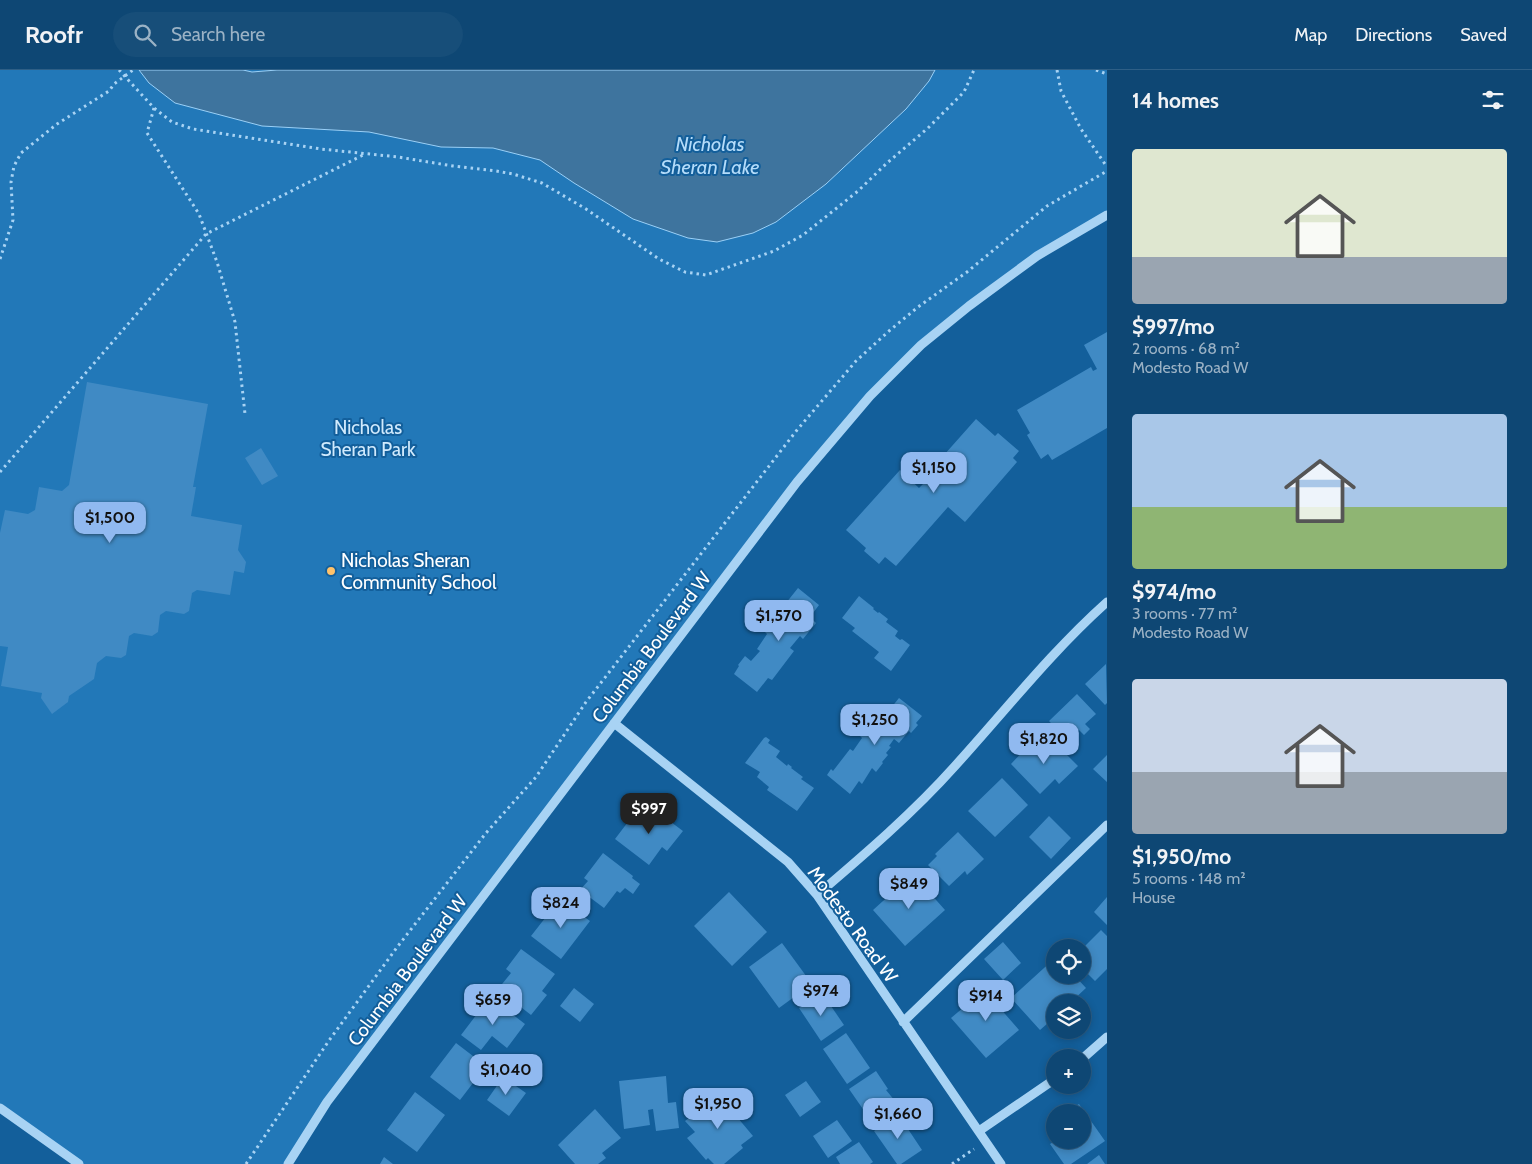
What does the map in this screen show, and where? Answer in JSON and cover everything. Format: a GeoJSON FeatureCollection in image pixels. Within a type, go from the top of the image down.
{"type":"FeatureCollection","features":[{"type":"Feature","properties":{"kind":"street","name":"Columbia Boulevard W"},"geometry":{"type":"LineString","coordinates":[[288,1164],[327,1102],[614,723],[798,482],[870,396],[921,345],[969,306],[1037,256],[1107,215]]}},
{"type":"Feature","properties":{"kind":"street"},"geometry":{"type":"LineString","coordinates":[[817,895],[874,846],[921,801],[954,767],[1046,662],[1084,622],[1107,602]]}},
{"type":"Feature","properties":{"kind":"street","name":"Modesto Road W"},"geometry":{"type":"LineString","coordinates":[[614,723],[788,862],[817,895],[1001,1164]]}},
{"type":"Feature","properties":{"kind":"street"},"geometry":{"type":"LineString","coordinates":[[903,1022],[1107,825]]}},
{"type":"Feature","properties":{"kind":"street"},"geometry":{"type":"LineString","coordinates":[[1091,1051],[1107,1037]]}},
{"type":"Feature","properties":{"kind":"street"},"geometry":{"type":"LineString","coordinates":[[979,1131],[1046,1085]]}},
{"type":"Feature","properties":{"kind":"street"},"geometry":{"type":"LineString","coordinates":[[0,1108],[79,1164]]}},
{"type":"Feature","properties":{"kind":"path"},"geometry":{"type":"LineString","coordinates":[[119,70],[154,108],[172,122],[193,129],[321,149],[365,153],[496,171],[542,184],[586,209],[658,259],[685,272],[706,275],[774,251],[803,235],[852,196],[928,128],[964,92],[974,70]]}},
{"type":"Feature","properties":{"kind":"path"},"geometry":{"type":"LineString","coordinates":[[0,259],[14,220],[11,182],[14,166],[21,153],[57,124],[109,91],[114,84],[133,70]]}},
{"type":"Feature","properties":{"kind":"path"},"geometry":{"type":"LineString","coordinates":[[1057,70],[1061,92],[1081,129],[1107,167]]}},
{"type":"Feature","properties":{"kind":"path"},"geometry":{"type":"LineString","coordinates":[[1096,70],[1107,74]]}},
{"type":"Feature","properties":{"kind":"path"},"geometry":{"type":"LineString","coordinates":[[154,108],[147,132],[199,214],[217,262],[235,322],[245,414]]}},
{"type":"Feature","properties":{"kind":"path"},"geometry":{"type":"LineString","coordinates":[[0,472],[206,234],[365,153]]}},
{"type":"Feature","properties":{"kind":"path"},"geometry":{"type":"LineString","coordinates":[[246,1164],[328,1042],[398,946],[486,833],[536,777],[586,702],[797,430],[828,393],[856,361],[918,307],[967,272],[1047,206],[1107,171]]}},
{"type":"Feature","properties":{"kind":"path"},"geometry":{"type":"LineString","coordinates":[[952,1164],[986,1142]]}},
{"type":"Feature","properties":{"kind":"green space","name":"Nicholas Sheran Park"},"geometry":{"type":"Polygon","coordinates":[[[0,70],[1107,70],[1107,215],[969,306],[870,396],[797,482],[327,1102],[288,1164],[79,1164],[0,1107],[0,70]]]}},
{"type":"Feature","properties":{"kind":"water","name":"Nicholas Sheran Lake"},"geometry":{"type":"Polygon","coordinates":[[[139,70],[243,70],[252,72],[277,70],[935,70],[929,81],[906,109],[826,184],[776,222],[753,233],[717,242],[688,238],[633,219],[540,160],[493,148],[441,147],[369,132],[262,126],[175,103],[149,83],[139,70]]]}},
{"type":"Feature","properties":{"kind":"building"},"geometry":{"type":"Polygon","coordinates":[[[1107,332],[1107,428],[1052,460],[1048,454],[1041,459],[1027,435],[1030,433],[1017,410],[1091,367],[1093,371],[1097,369],[1084,345],[1107,332]]]}},
{"type":"Feature","properties":{"kind":"building"},"geometry":{"type":"Polygon","coordinates":[[[87,382],[208,404],[193,487],[196,487],[191,516],[242,525],[238,550],[246,562],[244,573],[234,571],[230,595],[197,590],[192,593],[189,611],[184,614],[166,611],[160,615],[158,632],[152,636],[134,633],[129,636],[126,655],[121,658],[106,656],[97,663],[94,679],[69,696],[68,702],[52,714],[41,698],[42,693],[1,686],[8,647],[0,646],[0,533],[5,510],[28,514],[35,510],[39,487],[62,491],[69,485],[87,382]]]}},
{"type":"Feature","properties":{"kind":"building"},"geometry":{"type":"Polygon","coordinates":[[[976,419],[995,436],[998,433],[1019,451],[1013,458],[1017,462],[965,522],[948,507],[896,566],[885,557],[879,564],[864,551],[866,548],[846,530],[900,470],[919,488],[923,484],[920,482],[976,419]]]}},
{"type":"Feature","properties":{"kind":"building"},"geometry":{"type":"Polygon","coordinates":[[[261,448],[278,476],[262,485],[245,458],[261,448]]]}},
{"type":"Feature","properties":{"kind":"building"},"geometry":{"type":"Polygon","coordinates":[[[798,588],[819,605],[810,617],[816,623],[803,639],[800,636],[790,648],[794,651],[772,680],[768,678],[757,692],[734,674],[745,656],[751,661],[760,651],[757,649],[767,634],[765,632],[771,625],[770,623],[777,615],[782,619],[789,605],[786,603],[798,588]]]}},
{"type":"Feature","properties":{"kind":"building"},"geometry":{"type":"Polygon","coordinates":[[[859,596],[878,613],[888,619],[886,622],[898,631],[895,636],[910,645],[891,671],[874,658],[879,652],[852,631],[855,628],[842,618],[859,596]]]}},
{"type":"Feature","properties":{"kind":"building"},"geometry":{"type":"Polygon","coordinates":[[[1106,664],[1107,703],[1105,705],[1085,684],[1106,664]]]}},
{"type":"Feature","properties":{"kind":"building"},"geometry":{"type":"Polygon","coordinates":[[[1077,694],[1096,714],[1085,724],[1090,729],[1084,735],[1079,730],[1068,741],[1049,721],[1077,694]]]}},
{"type":"Feature","properties":{"kind":"building"},"geometry":{"type":"Polygon","coordinates":[[[899,698],[922,716],[916,723],[918,725],[911,733],[909,731],[899,743],[894,739],[886,753],[888,755],[876,772],[872,768],[862,784],[859,781],[850,794],[827,775],[831,769],[833,771],[850,749],[853,751],[862,738],[860,736],[872,719],[878,724],[899,698]]]}},
{"type":"Feature","properties":{"kind":"building"},"geometry":{"type":"Polygon","coordinates":[[[1048,736],[1078,766],[1059,784],[1055,779],[1040,794],[1011,764],[1028,746],[1032,750],[1048,736]]]}},
{"type":"Feature","properties":{"kind":"building"},"geometry":{"type":"Polygon","coordinates":[[[766,737],[770,740],[768,743],[780,751],[776,757],[787,766],[788,764],[792,767],[803,777],[801,779],[814,788],[797,811],[767,790],[769,787],[757,777],[760,772],[745,763],[766,737]]]}},
{"type":"Feature","properties":{"kind":"building"},"geometry":{"type":"Polygon","coordinates":[[[1107,755],[1107,782],[1093,769],[1107,755]]]}},
{"type":"Feature","properties":{"kind":"building"},"geometry":{"type":"Polygon","coordinates":[[[1002,778],[1028,805],[995,837],[968,811],[1002,778]]]}},
{"type":"Feature","properties":{"kind":"building"},"geometry":{"type":"Polygon","coordinates":[[[648,805],[683,831],[667,851],[662,847],[649,865],[615,839],[631,818],[635,822],[648,805]]]}},
{"type":"Feature","properties":{"kind":"building"},"geometry":{"type":"Polygon","coordinates":[[[1049,816],[1071,838],[1051,859],[1029,837],[1049,816]]]}},
{"type":"Feature","properties":{"kind":"building"},"geometry":{"type":"Polygon","coordinates":[[[958,832],[984,859],[967,875],[965,871],[949,886],[928,865],[937,856],[935,854],[958,832]]]}},
{"type":"Feature","properties":{"kind":"building"},"geometry":{"type":"Polygon","coordinates":[[[603,853],[633,876],[632,878],[640,884],[633,894],[625,888],[620,893],[617,891],[604,908],[580,890],[588,881],[584,878],[603,853]]]}},
{"type":"Feature","properties":{"kind":"building"},"geometry":{"type":"Polygon","coordinates":[[[913,874],[945,910],[905,946],[873,910],[913,874]]]}},
{"type":"Feature","properties":{"kind":"building"},"geometry":{"type":"Polygon","coordinates":[[[729,892],[767,932],[732,966],[694,926],[729,892]]]}},
{"type":"Feature","properties":{"kind":"building"},"geometry":{"type":"Polygon","coordinates":[[[1107,897],[1107,925],[1094,912],[1107,897]]]}},
{"type":"Feature","properties":{"kind":"building"},"geometry":{"type":"Polygon","coordinates":[[[560,899],[590,921],[561,959],[531,936],[560,899]]]}},
{"type":"Feature","properties":{"kind":"building"},"geometry":{"type":"Polygon","coordinates":[[[1101,930],[1107,936],[1107,969],[1095,981],[1091,977],[1091,940],[1101,930]]]}},
{"type":"Feature","properties":{"kind":"building"},"geometry":{"type":"Polygon","coordinates":[[[1003,942],[1021,963],[1003,980],[984,959],[1003,942]]]}},
{"type":"Feature","properties":{"kind":"building"},"geometry":{"type":"Polygon","coordinates":[[[782,943],[812,984],[779,1008],[749,967],[782,943]]]}},
{"type":"Feature","properties":{"kind":"building"},"geometry":{"type":"Polygon","coordinates":[[[521,949],[555,974],[542,991],[547,995],[531,1015],[498,989],[511,973],[506,969],[521,949]]]}},
{"type":"Feature","properties":{"kind":"building"},"geometry":{"type":"Polygon","coordinates":[[[1046,966],[1046,984],[1082,984],[1086,988],[1080,994],[1046,994],[1046,1025],[1040,1030],[1011,998],[1046,966]]]}},
{"type":"Feature","properties":{"kind":"building"},"geometry":{"type":"Polygon","coordinates":[[[994,985],[1007,1000],[999,1007],[1019,1030],[986,1058],[951,1018],[984,990],[985,992],[994,985]]]}},
{"type":"Feature","properties":{"kind":"building"},"geometry":{"type":"Polygon","coordinates":[[[574,988],[594,1004],[580,1022],[560,1006],[574,988]]]}},
{"type":"Feature","properties":{"kind":"building"},"geometry":{"type":"Polygon","coordinates":[[[822,993],[844,1025],[821,1041],[799,1008],[822,993]]]}},
{"type":"Feature","properties":{"kind":"building"},"geometry":{"type":"Polygon","coordinates":[[[490,997],[525,1024],[507,1048],[492,1036],[481,1050],[461,1035],[490,997]]]}},
{"type":"Feature","properties":{"kind":"building"},"geometry":{"type":"Polygon","coordinates":[[[846,1033],[870,1068],[847,1084],[823,1049],[846,1033]]]}},
{"type":"Feature","properties":{"kind":"building"},"geometry":{"type":"Polygon","coordinates":[[[456,1043],[486,1066],[460,1100],[430,1077],[456,1043]]]}},
{"type":"Feature","properties":{"kind":"building"},"geometry":{"type":"Polygon","coordinates":[[[876,1071],[888,1089],[886,1090],[900,1107],[874,1125],[849,1089],[876,1071]]]}},
{"type":"Feature","properties":{"kind":"building"},"geometry":{"type":"Polygon","coordinates":[[[666,1076],[668,1103],[676,1102],[679,1128],[656,1131],[653,1109],[648,1110],[650,1125],[624,1129],[619,1081],[666,1076]]]}},
{"type":"Feature","properties":{"kind":"building"},"geometry":{"type":"Polygon","coordinates":[[[503,1077],[526,1093],[509,1116],[487,1100],[503,1077]]]}},
{"type":"Feature","properties":{"kind":"building"},"geometry":{"type":"Polygon","coordinates":[[[806,1081],[821,1102],[800,1117],[785,1095],[806,1081]]]}},
{"type":"Feature","properties":{"kind":"building"},"geometry":{"type":"Polygon","coordinates":[[[724,1090],[737,1107],[732,1111],[753,1136],[741,1145],[743,1148],[724,1164],[714,1164],[708,1158],[706,1160],[687,1138],[695,1132],[685,1121],[724,1090]]]}},
{"type":"Feature","properties":{"kind":"building"},"geometry":{"type":"Polygon","coordinates":[[[415,1092],[445,1115],[417,1152],[387,1130],[415,1092]]]}},
{"type":"Feature","properties":{"kind":"building"},"geometry":{"type":"Polygon","coordinates":[[[595,1109],[621,1138],[602,1153],[606,1158],[598,1164],[575,1164],[558,1145],[595,1109]]]}},
{"type":"Feature","properties":{"kind":"building"},"geometry":{"type":"Polygon","coordinates":[[[898,1114],[922,1150],[901,1164],[897,1164],[874,1131],[898,1114]]]}},
{"type":"Feature","properties":{"kind":"building"},"geometry":{"type":"Polygon","coordinates":[[[837,1120],[852,1141],[828,1158],[813,1136],[837,1120]]]}},
{"type":"Feature","properties":{"kind":"building"},"geometry":{"type":"Polygon","coordinates":[[[1091,1121],[1105,1141],[1071,1164],[1064,1164],[1054,1149],[1091,1149],[1091,1121]]]}},
{"type":"Feature","properties":{"kind":"building"},"geometry":{"type":"Polygon","coordinates":[[[859,1142],[873,1162],[870,1164],[840,1164],[836,1157],[859,1142]]]}},
{"type":"Feature","properties":{"kind":"building"},"geometry":{"type":"Polygon","coordinates":[[[1099,1155],[1105,1164],[1087,1164],[1099,1155]]]}},
{"type":"Feature","properties":{"kind":"building"},"geometry":{"type":"Polygon","coordinates":[[[384,1157],[393,1164],[380,1164],[384,1157]]]}},
{"type":"Feature","properties":{"kind":"place","name":"Nicholas Sheran Community School"},"geometry":{"type":"Point","coordinates":[331,571]}}]}
